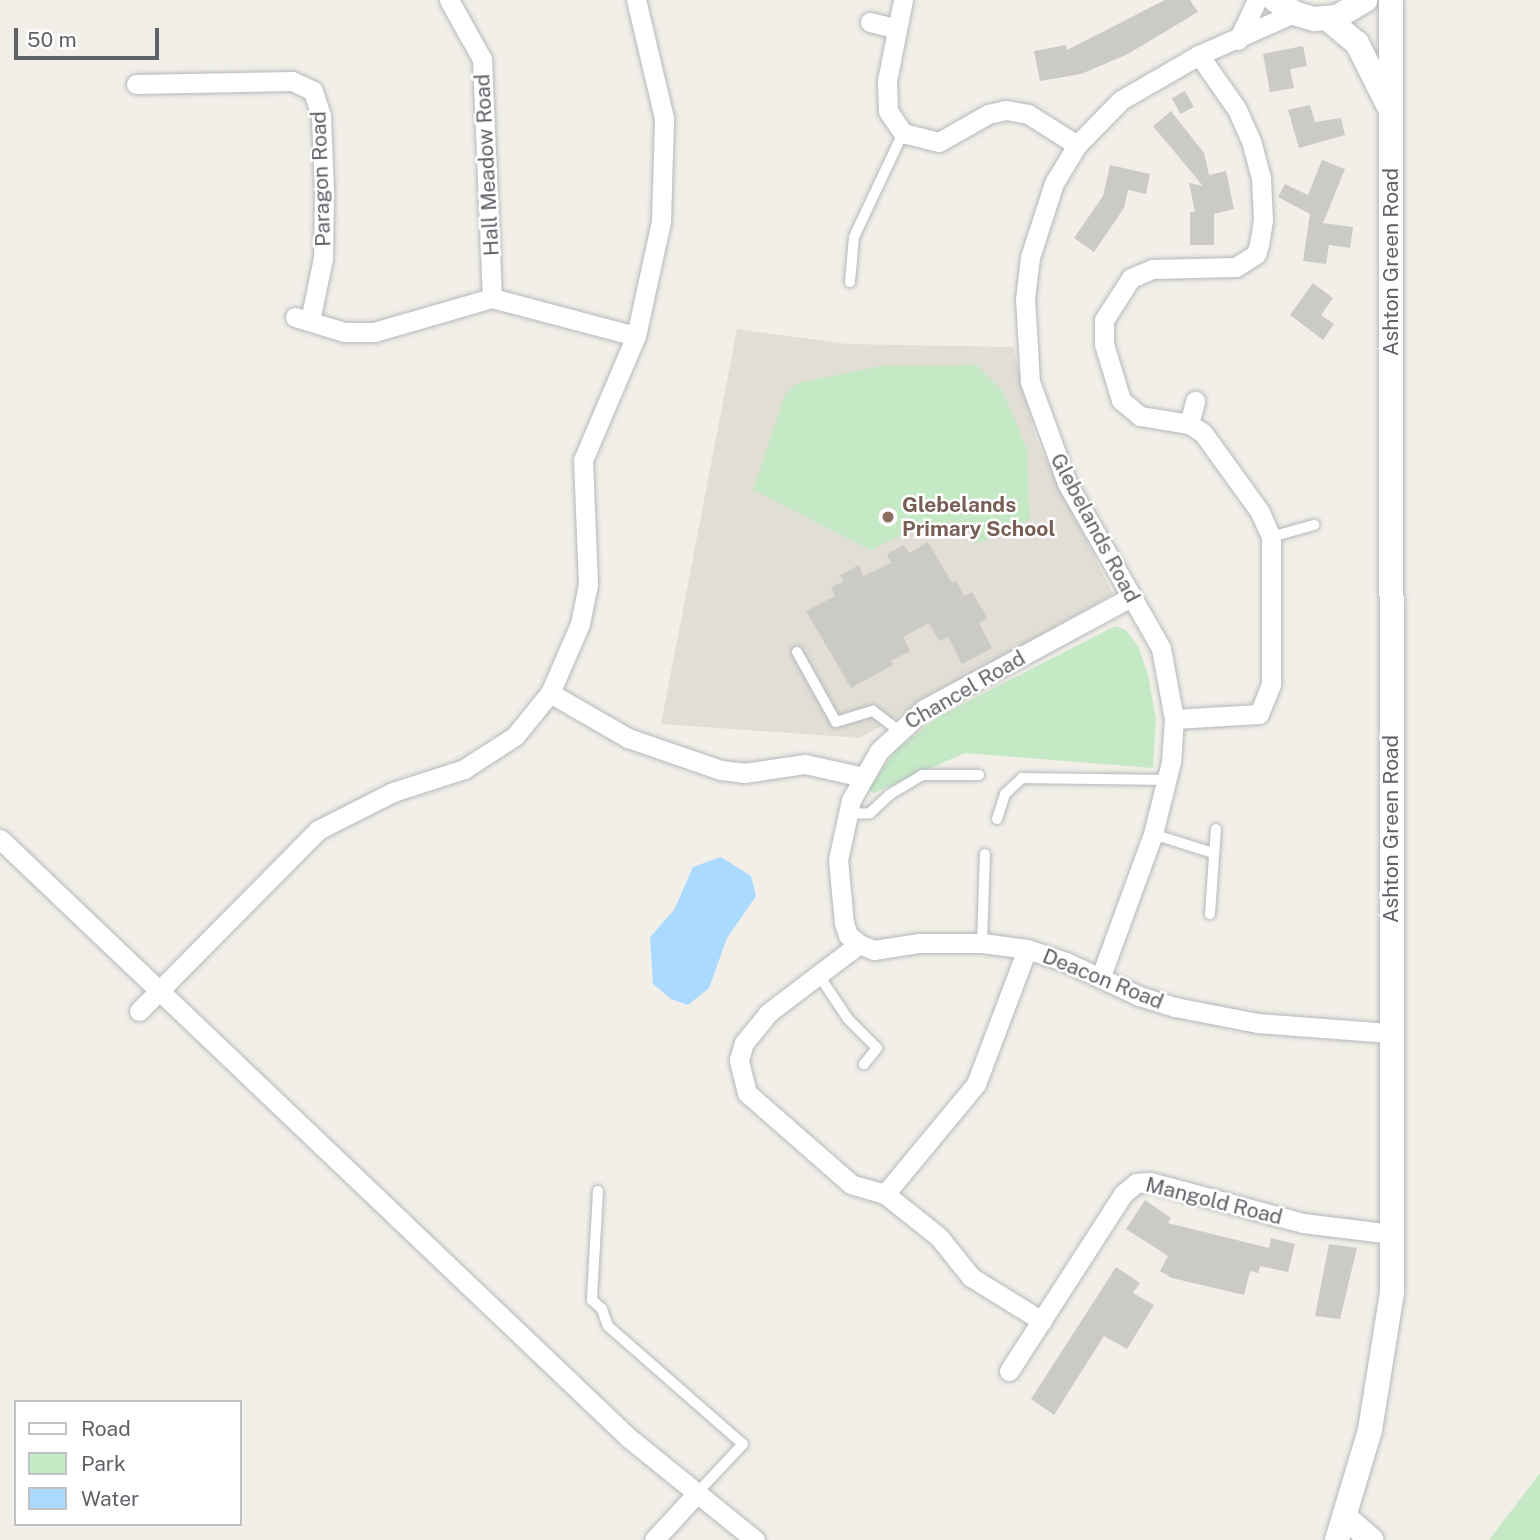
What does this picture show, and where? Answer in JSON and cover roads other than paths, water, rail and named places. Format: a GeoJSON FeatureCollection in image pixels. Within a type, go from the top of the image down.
{"type":"FeatureCollection","features":[{"type":"Feature","properties":{"kind":"street","name":"Hall Meadow Road"},"geometry":{"type":"LineString","coordinates":[[449,0],[481,59],[492,298]]}},
{"type":"Feature","properties":{"kind":"street"},"geometry":{"type":"LineString","coordinates":[[139,1011],[318,830],[393,792],[464,769],[515,736],[551,693],[580,624],[588,584],[583,460],[636,336],[654,261],[666,164],[658,82],[636,0]]}},
{"type":"Feature","properties":{"kind":"street"},"geometry":{"type":"LineString","coordinates":[[903,0],[894,28],[888,111],[903,133],[939,142],[988,114],[1006,110],[1028,114],[1077,145]]}},
{"type":"Feature","properties":{"kind":"street"},"geometry":{"type":"LineString","coordinates":[[1238,40],[1257,0]]}},
{"type":"Feature","properties":{"kind":"street"},"geometry":{"type":"LineString","coordinates":[[1328,19],[1365,0]]}},
{"type":"Feature","properties":{"kind":"street","name":"Ashton Green Road"},"geometry":{"type":"LineString","coordinates":[[1341,1529],[1383,1366],[1392,1234],[1391,0]]}},
{"type":"Feature","properties":{"kind":"street","name":"Glebelands Road"},"geometry":{"type":"LineString","coordinates":[[1101,976],[1153,834],[1167,780],[1174,719],[1161,648],[1058,463],[1030,382],[1025,348],[1025,299],[1038,221],[1077,145],[1121,100],[1199,55],[1238,40],[1285,7]]}},
{"type":"Feature","properties":{"kind":"street","name":"Ashton Green Road"},"geometry":{"type":"LineString","coordinates":[[1285,7],[1328,19],[1357,43],[1391,112]]}},
{"type":"Feature","properties":{"kind":"street"},"geometry":{"type":"LineString","coordinates":[[870,22],[894,28]]}},
{"type":"Feature","properties":{"kind":"street"},"geometry":{"type":"LineString","coordinates":[[1174,719],[1259,714],[1267,702],[1271,684],[1271,537],[1260,512],[1203,432],[1189,424],[1140,416],[1121,401],[1109,373],[1104,320],[1131,278],[1152,269],[1236,267],[1263,261],[1261,178],[1251,141],[1236,108],[1199,55]]}},
{"type":"Feature","properties":{"kind":"street","name":"Paragon Road"},"geometry":{"type":"LineString","coordinates":[[136,84],[292,81],[313,91],[321,116],[323,258],[302,319],[344,331],[374,332],[492,298]]}},
{"type":"Feature","properties":{"kind":"street"},"geometry":{"type":"LineString","coordinates":[[492,298],[636,336]]}},
{"type":"Feature","properties":{"kind":"street"},"geometry":{"type":"LineString","coordinates":[[1189,424],[1195,401]]}},
{"type":"Feature","properties":{"kind":"street","name":"Chancel Road"},"geometry":{"type":"LineString","coordinates":[[859,944],[848,935],[837,879],[846,814],[863,777],[898,730],[925,709],[1131,597]]}},
{"type":"Feature","properties":{"kind":"street"},"geometry":{"type":"LineString","coordinates":[[551,693],[628,738],[721,770],[744,773],[805,764],[863,777]]}},
{"type":"Feature","properties":{"kind":"street"},"geometry":{"type":"LineString","coordinates":[[0,839],[161,988],[629,1438],[755,1540]]}},
{"type":"Feature","properties":{"kind":"street","name":"Deacon Road"},"geometry":{"type":"LineString","coordinates":[[859,944],[874,950],[919,943],[982,943],[1027,949],[1101,976],[1139,996],[1257,1024],[1390,1032]]}},
{"type":"Feature","properties":{"kind":"street"},"geometry":{"type":"LineString","coordinates":[[859,944],[820,977],[782,1001],[755,1027],[739,1060],[740,1078],[761,1108],[850,1184],[885,1194],[939,1237],[971,1277],[1042,1321]]}},
{"type":"Feature","properties":{"kind":"street"},"geometry":{"type":"LineString","coordinates":[[885,1194],[976,1084],[1027,949]]}},
{"type":"Feature","properties":{"kind":"street","name":"Mangold Road"},"geometry":{"type":"LineString","coordinates":[[1009,1371],[1125,1191],[1139,1182],[1299,1222],[1392,1234]]}},
{"type":"Feature","properties":{"kind":"street"},"geometry":{"type":"LineString","coordinates":[[654,1540],[697,1493]]}},
{"type":"Feature","properties":{"kind":"street"},"geometry":{"type":"LineString","coordinates":[[1341,1529],[1371,1540]]}},
{"type":"Feature","properties":{"kind":"lane"},"geometry":{"type":"LineString","coordinates":[[850,282],[854,237],[903,133]]}},
{"type":"Feature","properties":{"kind":"lane"},"geometry":{"type":"LineString","coordinates":[[1271,537],[1314,525]]}},
{"type":"Feature","properties":{"kind":"lane"},"geometry":{"type":"LineString","coordinates":[[797,652],[836,722],[873,711],[898,730]]}},
{"type":"Feature","properties":{"kind":"lane"},"geometry":{"type":"LineString","coordinates":[[846,814],[870,813],[889,795],[922,775],[979,775]]}},
{"type":"Feature","properties":{"kind":"lane"},"geometry":{"type":"LineString","coordinates":[[997,818],[1005,794],[1022,778],[1167,780]]}},
{"type":"Feature","properties":{"kind":"lane"},"geometry":{"type":"LineString","coordinates":[[1210,914],[1216,829]]}},
{"type":"Feature","properties":{"kind":"lane"},"geometry":{"type":"LineString","coordinates":[[1153,834],[1213,853]]}},
{"type":"Feature","properties":{"kind":"lane"},"geometry":{"type":"LineString","coordinates":[[982,943],[985,854]]}},
{"type":"Feature","properties":{"kind":"lane"},"geometry":{"type":"LineString","coordinates":[[820,977],[848,1019],[877,1048],[864,1064]]}},
{"type":"Feature","properties":{"kind":"lane"},"geometry":{"type":"LineString","coordinates":[[598,1191],[592,1300],[602,1309],[608,1326],[743,1444],[697,1493]]}},
{"type":"Feature","properties":{"kind":"water"},"geometry":{"type":"Polygon","coordinates":[[[721,857],[751,876],[756,896],[727,938],[709,988],[688,1005],[671,999],[653,984],[650,937],[674,910],[693,867],[721,857]]]}},
{"type":"Feature","properties":{"kind":"place","name":"Glebelands Primary School"},"geometry":{"type":"Point","coordinates":[888,517]}}]}
